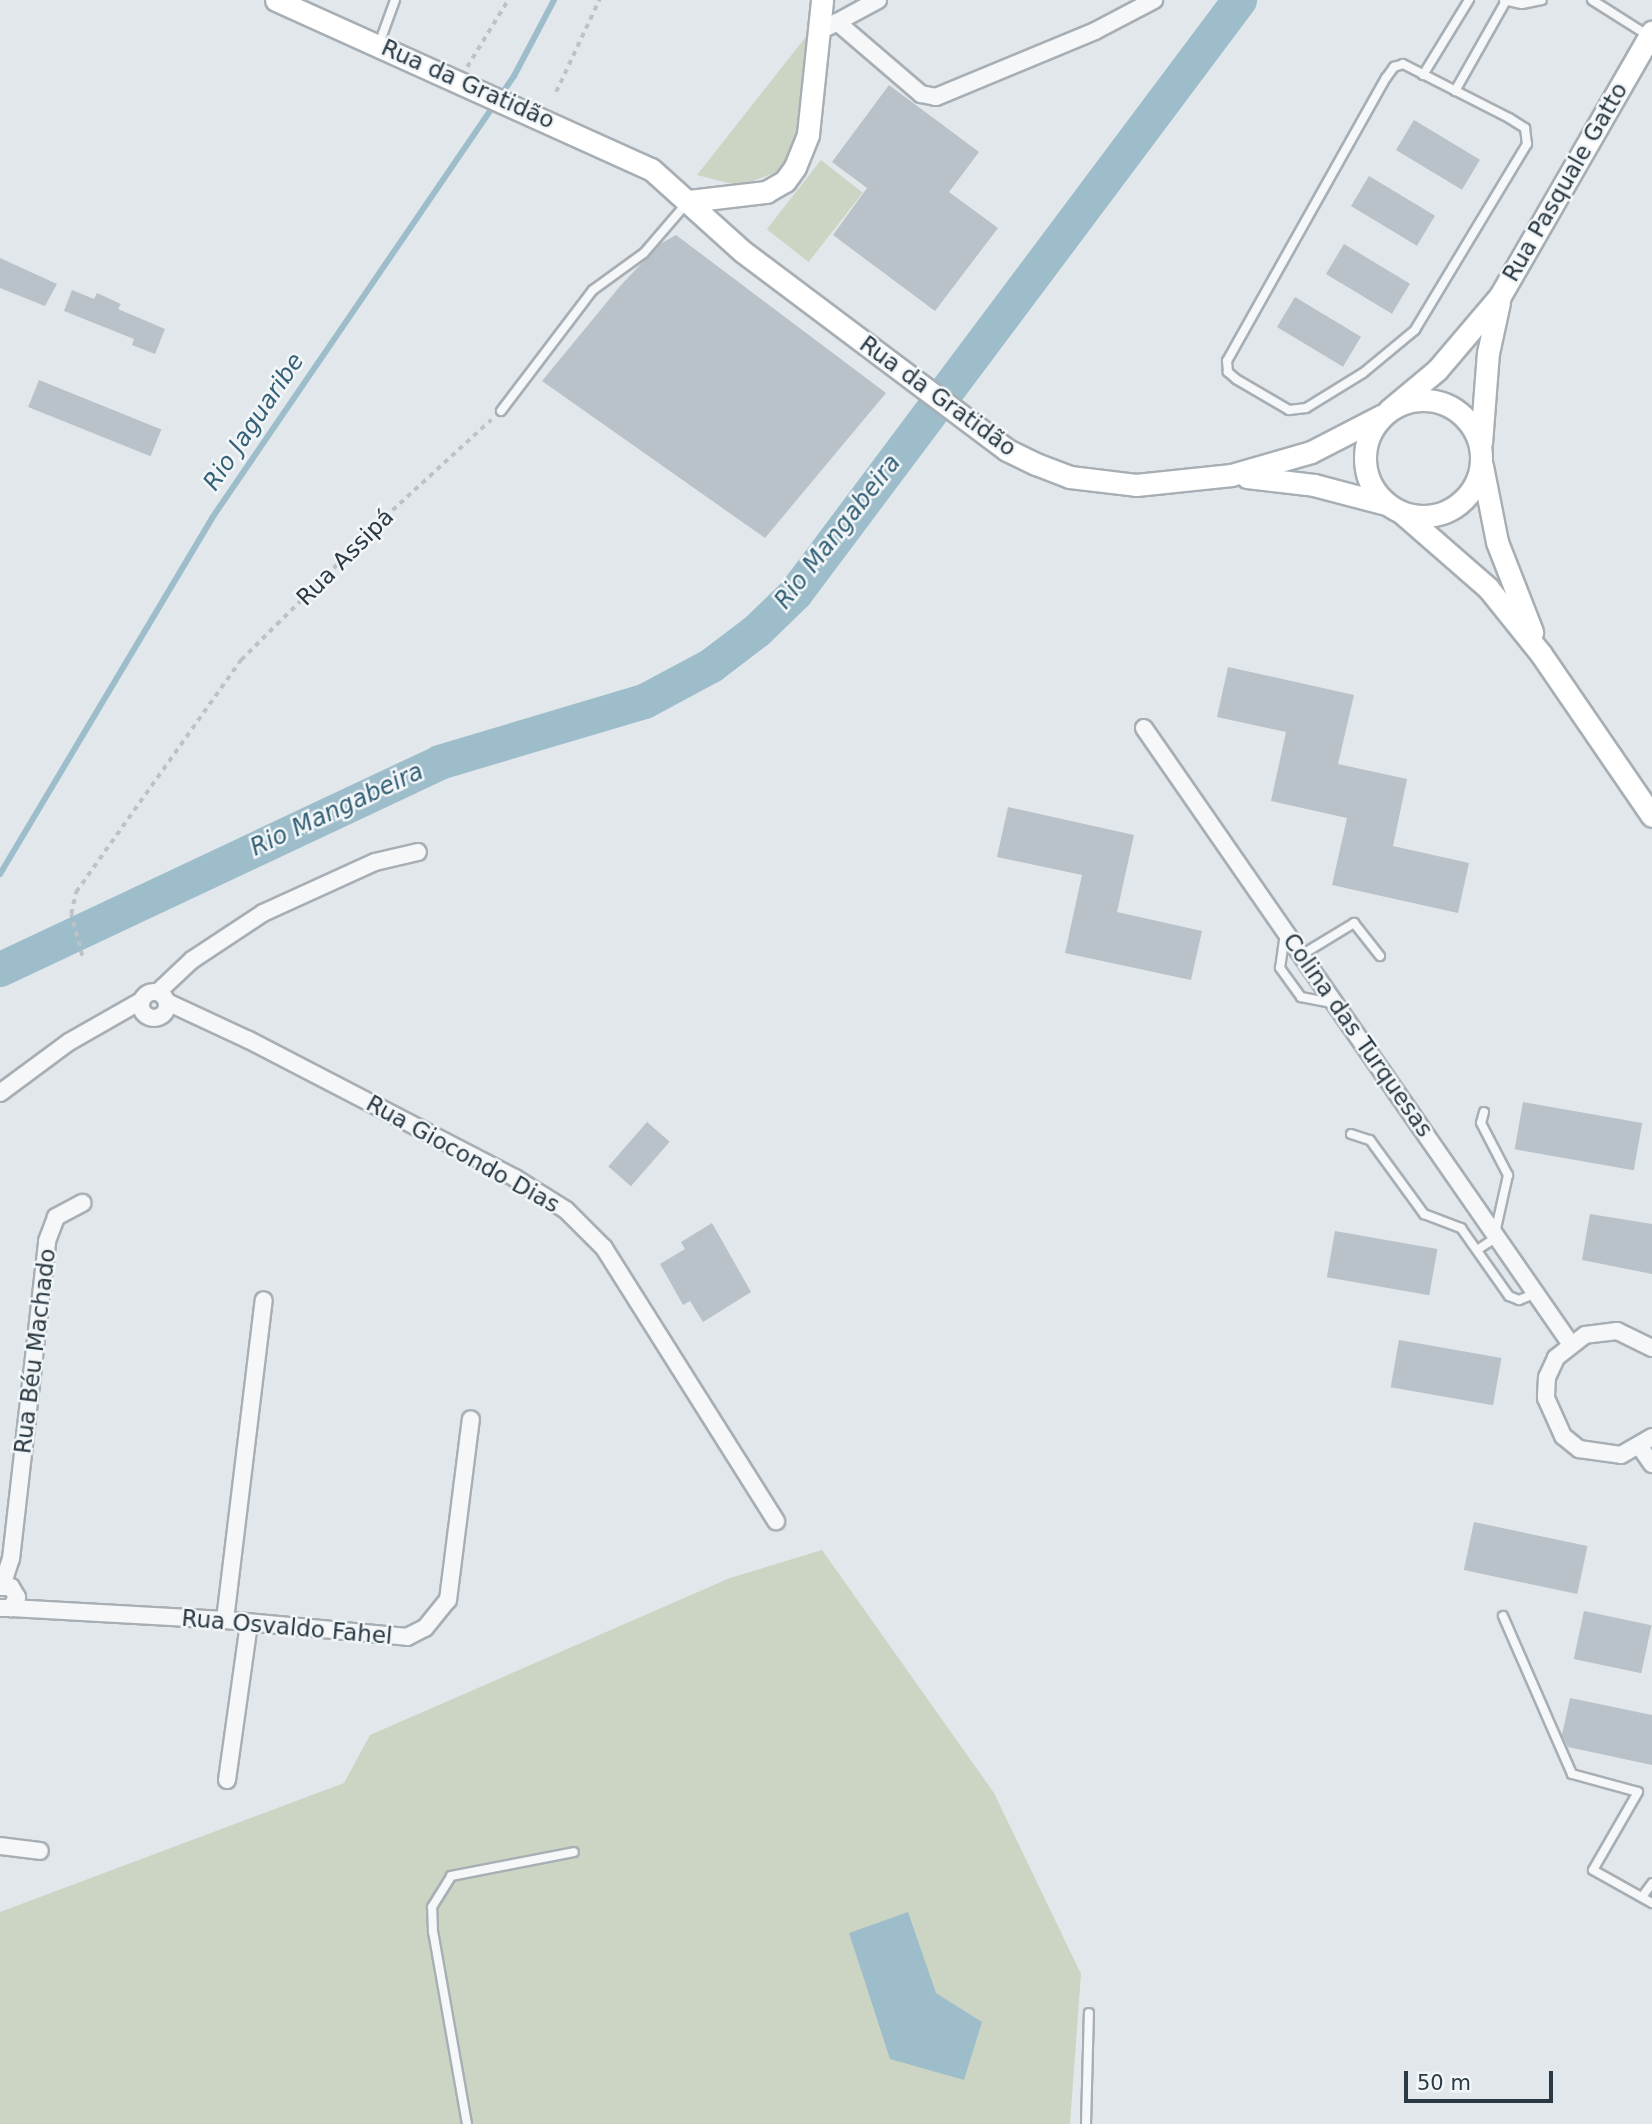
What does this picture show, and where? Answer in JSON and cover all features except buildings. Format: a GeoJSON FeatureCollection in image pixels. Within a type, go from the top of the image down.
{"type":"FeatureCollection","features":[{"type":"Feature","properties":{"kind":"street","name":"Rua da Gratidão"},"geometry":{"type":"LineString","coordinates":[[276,0],[550,121],[650,169],[742,251],[1007,450],[1070,477],[1136,485],[1231,475],[1311,452],[1385,413]]}},
{"type":"Feature","properties":{"kind":"street"},"geometry":{"type":"LineString","coordinates":[[689,201],[722,194],[753,195],[773,190],[795,167],[807,134],[828,26],[822,0]]}},
{"type":"Feature","properties":{"kind":"street"},"geometry":{"type":"LineString","coordinates":[[828,26],[878,0]]}},
{"type":"Feature","properties":{"kind":"street"},"geometry":{"type":"LineString","coordinates":[[828,26],[921,93],[936,97],[1107,26],[1154,0]]}},
{"type":"Feature","properties":{"kind":"street","name":"Rua Pasquale Gatto"},"geometry":{"type":"LineString","coordinates":[[1385,413],[1437,370],[1500,296],[1651,34]]}},
{"type":"Feature","properties":{"kind":"street"},"geometry":{"type":"LineString","coordinates":[[650,169],[722,194]]}},
{"type":"Feature","properties":{"kind":"street","name":"Rua Pasquale Gatto"},"geometry":{"type":"LineString","coordinates":[[1481,455],[1488,353],[1500,296]]}},
{"type":"Feature","properties":{"kind":"street"},"geometry":{"type":"LineString","coordinates":[[1407,402],[1446,405],[1475,432],[1481,455],[1478,475],[1461,502],[1432,515],[1395,508],[1377,494],[1364,463],[1365,446],[1385,413],[1407,402]]}},
{"type":"Feature","properties":{"kind":"street","name":"Rua da Gratidão"},"geometry":{"type":"LineString","coordinates":[[1481,455],[1497,542],[1541,654]]}},
{"type":"Feature","properties":{"kind":"street","name":"Rua da Gratidão"},"geometry":{"type":"LineString","coordinates":[[1231,475],[1314,485],[1395,508],[1460,560],[1541,654],[1652,816]]}},
{"type":"Feature","properties":{"kind":"street","name":"Colina das Turquesas"},"geometry":{"type":"LineString","coordinates":[[1144,728],[1570,1343]]}},
{"type":"Feature","properties":{"kind":"street"},"geometry":{"type":"LineString","coordinates":[[141,1001],[153,1018],[163,997],[192,960],[263,913],[375,862],[418,852]]}},
{"type":"Feature","properties":{"kind":"street","name":"Rua Giocondo Dias"},"geometry":{"type":"LineString","coordinates":[[0,1093],[69,1042],[141,1001],[163,997],[515,1178],[587,1228],[604,1248],[776,1521]]}},
{"type":"Feature","properties":{"kind":"street","name":"Rua Giocondo Dias"},"geometry":{"type":"LineString","coordinates":[[108,1020],[153,1018],[211,1024]]}},
{"type":"Feature","properties":{"kind":"street","name":"Rua Béu Machado"},"geometry":{"type":"LineString","coordinates":[[6,1599],[47,1241],[56,1217],[82,1203]]}},
{"type":"Feature","properties":{"kind":"street"},"geometry":{"type":"LineString","coordinates":[[225,1620],[264,1300]]}},
{"type":"Feature","properties":{"kind":"street"},"geometry":{"type":"LineString","coordinates":[[1652,1348],[1617,1331],[1585,1335],[1570,1343],[1547,1377],[1546,1398],[1557,1427],[1579,1449],[1600,1455],[1620,1455],[1646,1442],[1652,1464]]}},
{"type":"Feature","properties":{"kind":"street","name":"Rua Osvaldo Fahel"},"geometry":{"type":"LineString","coordinates":[[6,1599],[55,1610],[225,1620],[390,1639],[407,1637],[425,1628],[447,1600],[471,1419]]}},
{"type":"Feature","properties":{"kind":"street"},"geometry":{"type":"LineString","coordinates":[[227,1780],[249,1623]]}},
{"type":"Feature","properties":{"kind":"street"},"geometry":{"type":"LineString","coordinates":[[0,1846],[40,1851]]}},
{"type":"Feature","properties":{"kind":"lane"},"geometry":{"type":"LineString","coordinates":[[379,44],[395,0]]}},
{"type":"Feature","properties":{"kind":"lane"},"geometry":{"type":"LineString","coordinates":[[1423,75],[1469,0]]}},
{"type":"Feature","properties":{"kind":"lane"},"geometry":{"type":"LineString","coordinates":[[1455,91],[1505,1],[1542,0]]}},
{"type":"Feature","properties":{"kind":"lane"},"geometry":{"type":"LineString","coordinates":[[1592,0],[1651,34]]}},
{"type":"Feature","properties":{"kind":"lane"},"geometry":{"type":"LineString","coordinates":[[1403,64],[1423,75],[1525,128],[1527,144],[1415,330],[1363,373],[1306,408],[1289,410],[1228,372],[1231,350],[1394,67],[1403,64]]}},
{"type":"Feature","properties":{"kind":"lane"},"geometry":{"type":"LineString","coordinates":[[501,411],[593,290],[645,253],[689,201]]}},
{"type":"Feature","properties":{"kind":"lane"},"geometry":{"type":"LineString","coordinates":[[1303,954],[1354,923],[1380,956]]}},
{"type":"Feature","properties":{"kind":"lane"},"geometry":{"type":"LineString","coordinates":[[1286,930],[1280,968],[1301,998],[1337,1003]]}},
{"type":"Feature","properties":{"kind":"lane"},"geometry":{"type":"LineString","coordinates":[[1477,1250],[1496,1235],[1508,1175],[1481,1123],[1483,1112]]}},
{"type":"Feature","properties":{"kind":"lane"},"geometry":{"type":"LineString","coordinates":[[1351,1133],[1370,1140],[1424,1214],[1455,1223],[1509,1296],[1519,1300],[1536,1293]]}},
{"type":"Feature","properties":{"kind":"lane"},"geometry":{"type":"LineString","coordinates":[[1503,1616],[1572,1774],[1638,1792],[1593,1870],[1652,1903]]}},
{"type":"Feature","properties":{"kind":"lane"},"geometry":{"type":"LineString","coordinates":[[467,2124],[432,1907],[451,1876],[574,1852]]}},
{"type":"Feature","properties":{"kind":"lane"},"geometry":{"type":"LineString","coordinates":[[1642,1897],[1652,1883]]}},
{"type":"Feature","properties":{"kind":"lane"},"geometry":{"type":"LineString","coordinates":[[1086,2124],[1089,2013]]}},
{"type":"Feature","properties":{"kind":"path"},"geometry":{"type":"LineString","coordinates":[[462,83],[508,0]]}},
{"type":"Feature","properties":{"kind":"path"},"geometry":{"type":"LineString","coordinates":[[556,92],[599,0]]}},
{"type":"Feature","properties":{"kind":"path","name":"Rua Assipá"},"geometry":{"type":"LineString","coordinates":[[82,956],[73,920],[76,892],[241,660],[384,517],[501,411]]}},
{"type":"Feature","properties":{"kind":"green space"},"geometry":{"type":"Polygon","coordinates":[[[808,34],[799,125],[793,153],[779,171],[740,186],[697,175],[808,34]]]}},
{"type":"Feature","properties":{"kind":"green space"},"geometry":{"type":"Polygon","coordinates":[[[821,160],[863,193],[809,262],[767,229],[821,160]]]}},
{"type":"Feature","properties":{"kind":"green space"},"geometry":{"type":"Polygon","coordinates":[[[822,1550],[994,1793],[1081,1974],[1070,2124],[0,2124],[0,1912],[344,1783],[370,1735],[730,1578],[822,1550]]]}},
{"type":"Feature","properties":{"kind":"water"},"geometry":{"type":"Polygon","coordinates":[[[908,1912],[936,1993],[982,2022],[964,2080],[890,2059],[849,1933],[908,1912]]]}},
{"type":"Feature","properties":{"kind":"waterway","name":"Rio Jaguaribe"},"geometry":{"type":"LineString","coordinates":[[0,874],[212,518],[514,76],[554,0]]}},
{"type":"Feature","properties":{"kind":"waterway","name":"Rio Mangabeira"},"geometry":{"type":"LineString","coordinates":[[0,969],[439,762],[644,701],[711,665],[757,630],[795,593],[1239,0]]}}]}
